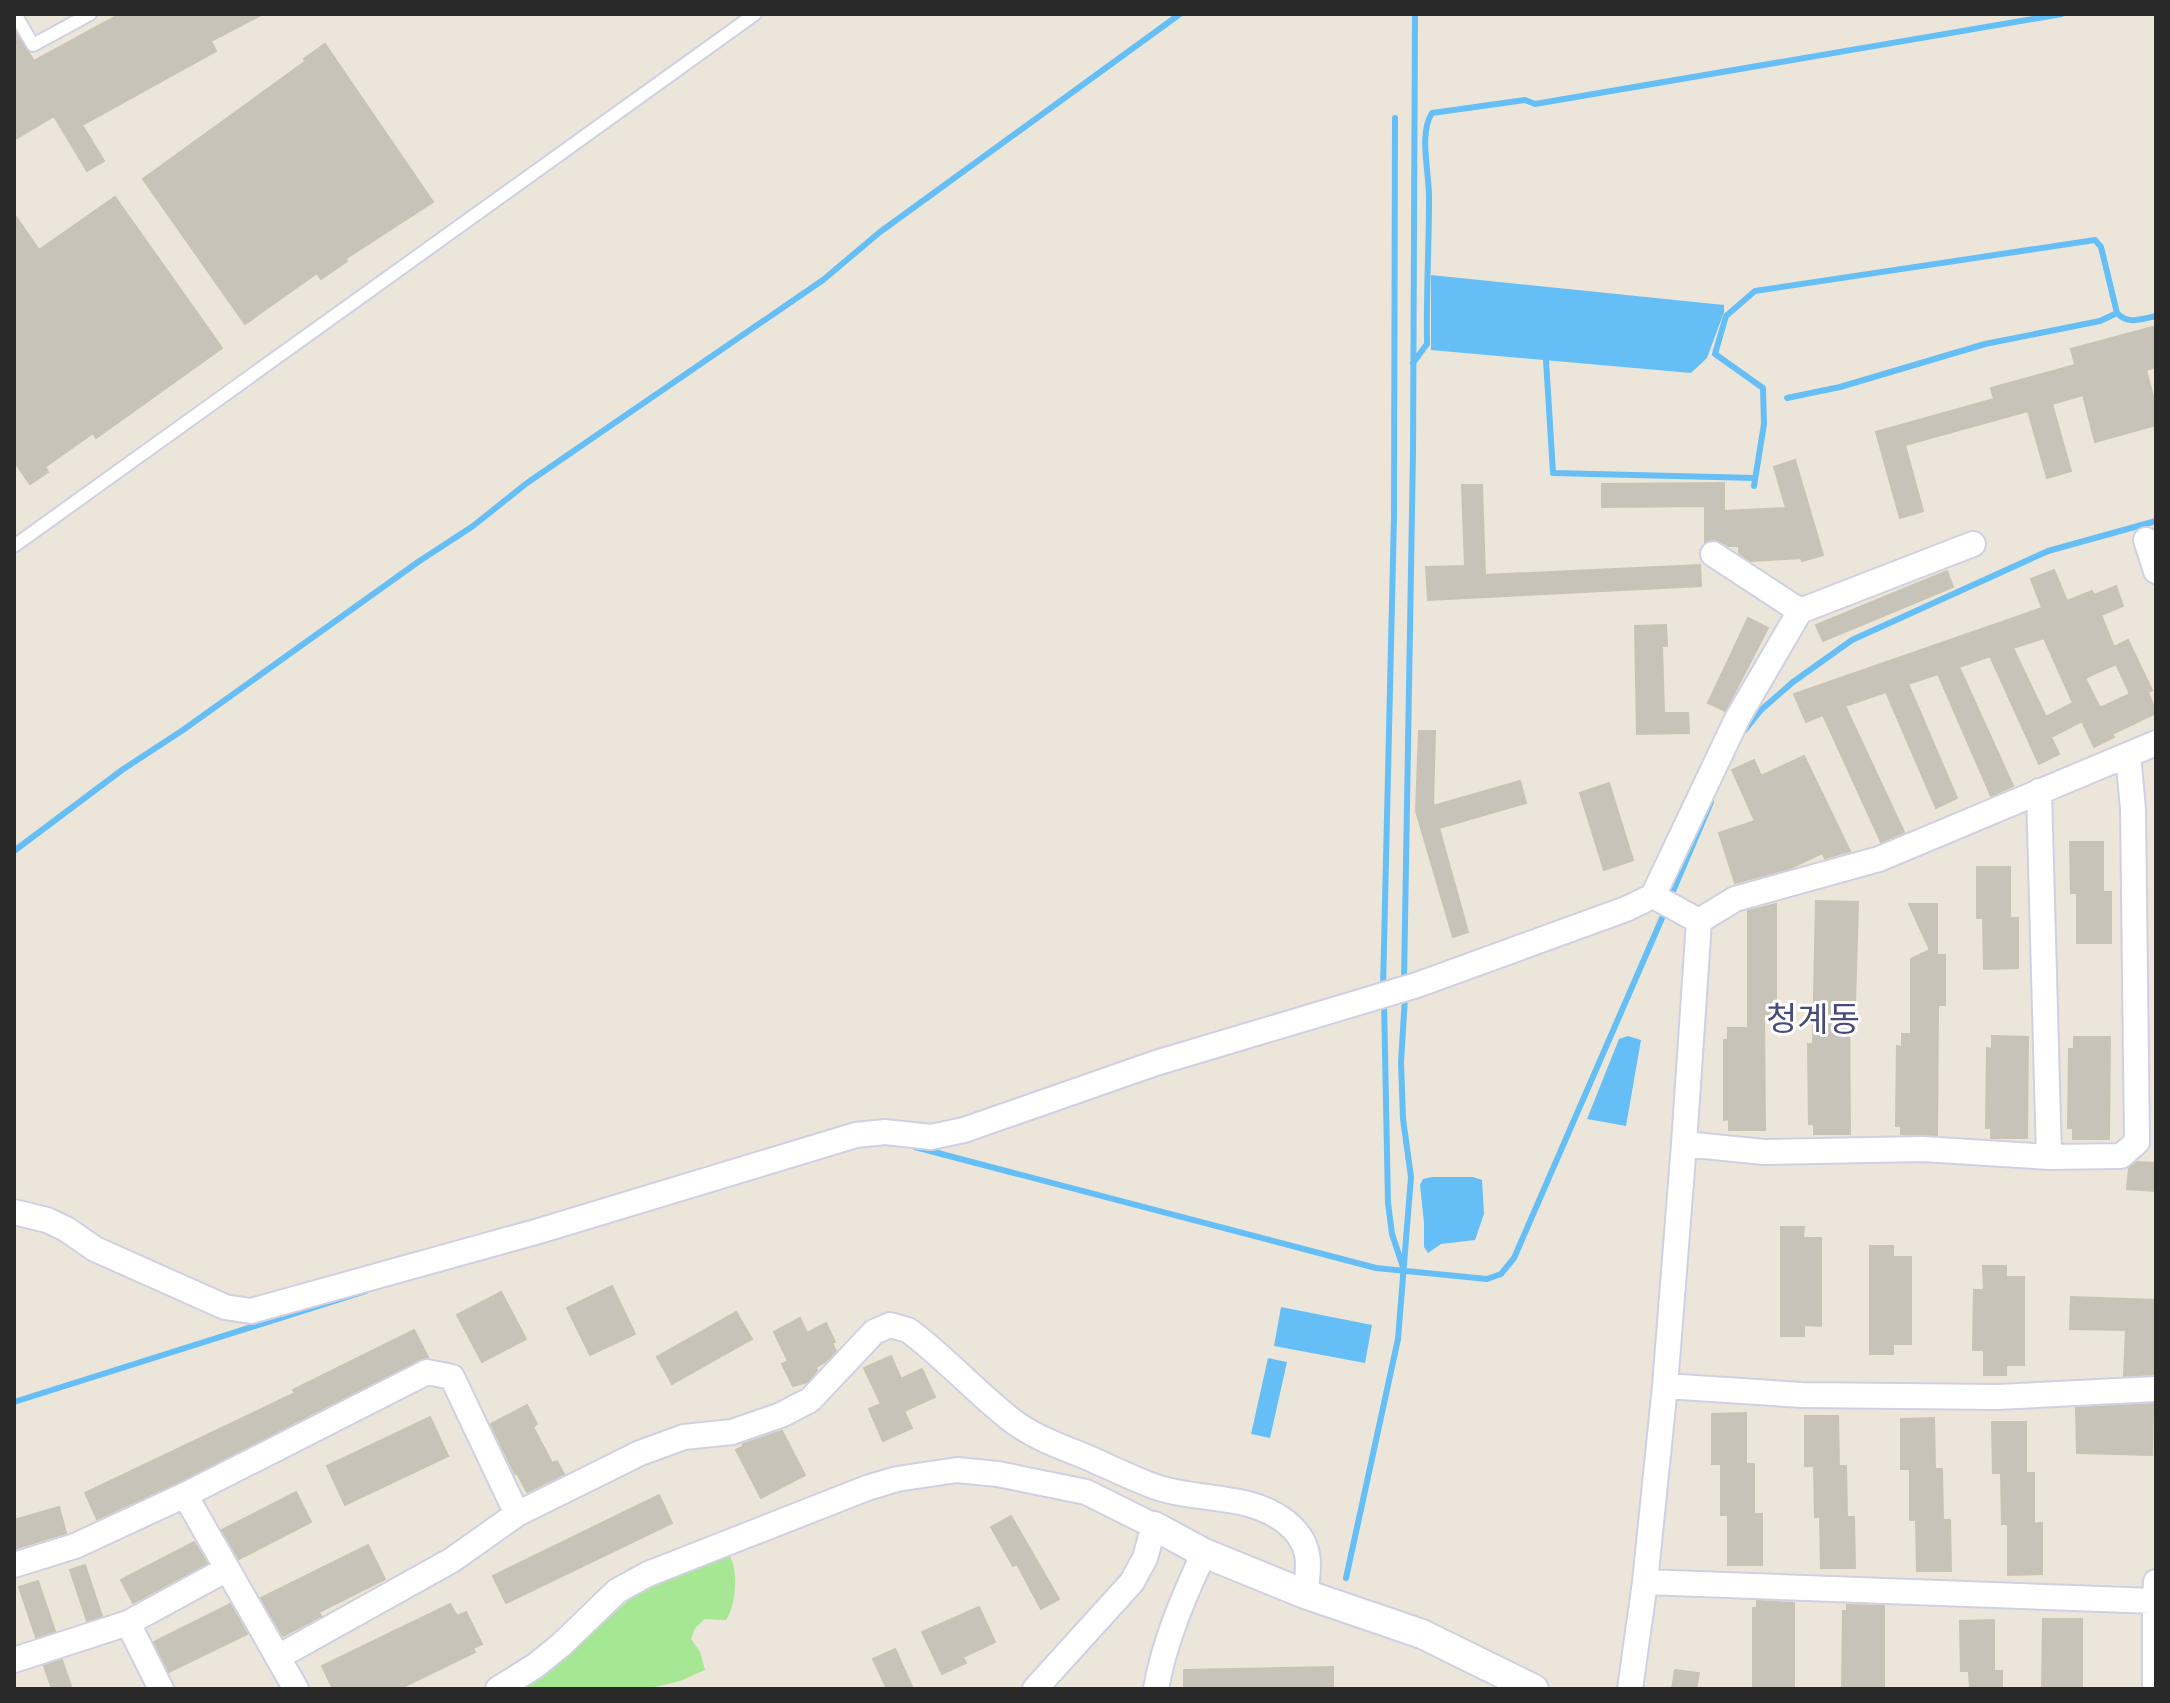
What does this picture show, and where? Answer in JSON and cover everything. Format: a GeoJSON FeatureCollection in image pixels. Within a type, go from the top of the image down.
{"type":"FeatureCollection","features":[{"type":"Feature","properties":{"kind":"street"},"geometry":{"type":"LineString","coordinates":[[2146,540],[2156,571]]}},
{"type":"Feature","properties":{"kind":"street"},"geometry":{"type":"LineString","coordinates":[[1663,901],[1737,719],[1800,611],[1973,544]]}},
{"type":"Feature","properties":{"kind":"street"},"geometry":{"type":"LineString","coordinates":[[1713,554],[1800,611]]}},
{"type":"Feature","properties":{"kind":"street"},"geometry":{"type":"LineString","coordinates":[[1699,921],[1735,899],[1879,859],[2156,743]]}},
{"type":"Feature","properties":{"kind":"street"},"geometry":{"type":"LineString","coordinates":[[1684,1144],[1764,1152],[1923,1149],[2049,1157],[2121,1156],[2137,1142],[2133,809],[2128,755]]}},
{"type":"Feature","properties":{"kind":"street"},"geometry":{"type":"LineString","coordinates":[[2039,791],[2049,1157]]}},
{"type":"Feature","properties":{"kind":"street"},"geometry":{"type":"LineString","coordinates":[[14,1212],[47,1220],[95,1249],[225,1307],[251,1311],[539,1231],[856,1135],[885,1132],[931,1137],[964,1130],[1156,1063],[1417,985],[1626,909],[1663,901],[1699,921]]}},
{"type":"Feature","properties":{"kind":"street"},"geometry":{"type":"LineString","coordinates":[[1630,1689],[1645,1582],[1665,1386],[1699,921]]}},
{"type":"Feature","properties":{"kind":"street"},"geometry":{"type":"LineString","coordinates":[[278,1657],[452,1560],[517,1514],[640,1453],[684,1437],[732,1432],[781,1415],[810,1400],[874,1332],[890,1325],[908,1330],[1008,1417],[1049,1442],[1154,1486],[1241,1501],[1282,1519],[1296,1530],[1304,1544],[1310,1565],[1305,1594]]}},
{"type":"Feature","properties":{"kind":"street"},"geometry":{"type":"LineString","coordinates":[[14,1565],[75,1546],[185,1495],[427,1372],[452,1377],[517,1514]]}},
{"type":"Feature","properties":{"kind":"street"},"geometry":{"type":"LineString","coordinates":[[1665,1386],[1802,1395],[1998,1397],[2156,1389]]}},
{"type":"Feature","properties":{"kind":"street"},"geometry":{"type":"LineString","coordinates":[[498,1689],[561,1645],[617,1591],[648,1574],[897,1479],[957,1470],[998,1474],[1086,1492],[1204,1553],[1305,1594],[1422,1634],[1534,1689]]}},
{"type":"Feature","properties":{"kind":"street"},"geometry":{"type":"LineString","coordinates":[[185,1495],[296,1689]]}},
{"type":"Feature","properties":{"kind":"street"},"geometry":{"type":"LineString","coordinates":[[1035,1689],[1132,1582],[1145,1558],[1154,1526]]}},
{"type":"Feature","properties":{"kind":"street"},"geometry":{"type":"LineString","coordinates":[[1156,1689],[1159,1669],[1186,1591],[1204,1553]]}},
{"type":"Feature","properties":{"kind":"street"},"geometry":{"type":"LineString","coordinates":[[14,1660],[128,1623],[227,1569]]}},
{"type":"Feature","properties":{"kind":"street"},"geometry":{"type":"LineString","coordinates":[[1645,1582],[2155,1601]]}},
{"type":"Feature","properties":{"kind":"street"},"geometry":{"type":"LineString","coordinates":[[2155,1689],[2156,1582]]}},
{"type":"Feature","properties":{"kind":"street"},"geometry":{"type":"LineString","coordinates":[[128,1623],[161,1689]]}},
{"type":"Feature","properties":{"kind":"lane"},"geometry":{"type":"LineString","coordinates":[[15,14],[33,45],[90,14]]}},
{"type":"Feature","properties":{"kind":"lane"},"geometry":{"type":"LineString","coordinates":[[14,546],[755,14]]}},
{"type":"Feature","properties":{"kind":"green space"},"geometry":{"type":"Polygon","coordinates":[[[729,1555],[735,1578],[729,1614],[726,1620],[705,1619],[695,1628],[691,1639],[700,1652],[705,1670],[680,1681],[647,1689],[519,1689],[555,1668],[564,1651],[583,1642],[592,1623],[611,1616],[645,1586],[729,1555]]]}},
{"type":"Feature","properties":{"kind":"water"},"geometry":{"type":"Polygon","coordinates":[[[1431,275],[1724,305],[1724,312],[1707,358],[1691,373],[1431,350],[1431,275]]]}},
{"type":"Feature","properties":{"kind":"water"},"geometry":{"type":"Polygon","coordinates":[[[1628,1036],[1641,1040],[1626,1126],[1587,1119],[1619,1039],[1628,1036]]]}},
{"type":"Feature","properties":{"kind":"water"},"geometry":{"type":"Polygon","coordinates":[[[1473,1177],[1482,1180],[1484,1214],[1475,1240],[1441,1244],[1428,1253],[1424,1247],[1420,1185],[1423,1179],[1473,1177]]]}},
{"type":"Feature","properties":{"kind":"water"},"geometry":{"type":"Polygon","coordinates":[[[1281,1307],[1372,1325],[1365,1363],[1274,1346],[1281,1307]]]}},
{"type":"Feature","properties":{"kind":"water"},"geometry":{"type":"Polygon","coordinates":[[[1268,1358],[1287,1362],[1270,1438],[1251,1434],[1268,1358]]]}},
{"type":"Feature","properties":{"kind":"building"},"geometry":{"type":"Polygon","coordinates":[[[120,14],[263,14],[211,41],[216,51],[82,125],[104,161],[87,171],[54,116],[14,140],[14,30],[34,61],[120,14]]]}},
{"type":"Feature","properties":{"kind":"building"},"geometry":{"type":"Polygon","coordinates":[[[325,44],[433,202],[345,259],[347,261],[321,279],[317,273],[245,324],[143,179],[325,44]]]}},
{"type":"Feature","properties":{"kind":"building"},"geometry":{"type":"Polygon","coordinates":[[[115,197],[222,348],[96,438],[93,433],[45,467],[48,472],[30,484],[14,461],[14,214],[39,250],[115,197]]]}},
{"type":"Feature","properties":{"kind":"building"},"geometry":{"type":"Polygon","coordinates":[[[2156,326],[2156,367],[2146,370],[2156,408],[2156,425],[2095,442],[2083,395],[2052,404],[2071,471],[2047,478],[2028,411],[1905,445],[1923,511],[1900,518],[1876,432],[1994,399],[1991,388],[2075,365],[2071,349],[2156,326]]]}},
{"type":"Feature","properties":{"kind":"building"},"geometry":{"type":"Polygon","coordinates":[[[1795,460],[1823,555],[1802,561],[1801,558],[1751,561],[1739,553],[1739,546],[1729,546],[1715,539],[1705,542],[1705,506],[1602,507],[1602,484],[1724,483],[1724,511],[1786,508],[1774,467],[1795,460]]]}},
{"type":"Feature","properties":{"kind":"building"},"geometry":{"type":"Polygon","coordinates":[[[1462,485],[1482,485],[1485,575],[1700,565],[1701,586],[1428,600],[1426,567],[1465,566],[1462,485]]]}},
{"type":"Feature","properties":{"kind":"building"},"geometry":{"type":"Polygon","coordinates":[[[2054,570],[2067,601],[2116,586],[2123,606],[2101,615],[2114,647],[2128,640],[2152,690],[2148,692],[2156,713],[2112,734],[2114,737],[2094,747],[2082,721],[2051,737],[2059,754],[2039,764],[1990,656],[1959,667],[2013,786],[1991,796],[1938,674],[1908,684],[1957,798],[1936,808],[1886,692],[1845,706],[1904,832],[1881,842],[1823,715],[1806,722],[1794,694],[2042,608],[2031,579],[2054,570]],[[2044,638],[2013,648],[2046,717],[2073,703],[2044,638]],[[2116,664],[2085,678],[2100,708],[2130,694],[2116,664]]]}},
{"type":"Feature","properties":{"kind":"building"},"geometry":{"type":"Polygon","coordinates":[[[1947,571],[1953,587],[1823,641],[1816,625],[1947,571]]]}},
{"type":"Feature","properties":{"kind":"building"},"geometry":{"type":"Polygon","coordinates":[[[1748,618],[1768,628],[1725,711],[1708,703],[1748,618]]]}},
{"type":"Feature","properties":{"kind":"building"},"geometry":{"type":"Polygon","coordinates":[[[1666,625],[1667,646],[1662,646],[1664,713],[1688,713],[1689,733],[1637,734],[1635,626],[1666,625]]]}},
{"type":"Feature","properties":{"kind":"building"},"geometry":{"type":"Polygon","coordinates":[[[1419,731],[1435,731],[1433,806],[1520,781],[1526,803],[1439,828],[1468,932],[1453,937],[1416,811],[1419,731]]]}},
{"type":"Feature","properties":{"kind":"building"},"geometry":{"type":"Polygon","coordinates":[[[1804,756],[1850,851],[1825,858],[1822,853],[1791,868],[1735,883],[1719,833],[1755,821],[1732,770],[1754,760],[1761,776],[1804,756]]]}},
{"type":"Feature","properties":{"kind":"building"},"geometry":{"type":"Polygon","coordinates":[[[1609,783],[1633,860],[1604,870],[1580,793],[1609,783]]]}},
{"type":"Feature","properties":{"kind":"building"},"geometry":{"type":"Polygon","coordinates":[[[2070,842],[2103,842],[2103,892],[2111,892],[2111,943],[2077,943],[2077,893],[2071,893],[2070,842]]]}},
{"type":"Feature","properties":{"kind":"building"},"geometry":{"type":"Polygon","coordinates":[[[1977,867],[2010,867],[2010,918],[2018,918],[2018,968],[1984,969],[1983,918],[1977,918],[1977,867]]]}},
{"type":"Feature","properties":{"kind":"building"},"geometry":{"type":"Polygon","coordinates":[[[1816,901],[1858,902],[1855,1004],[1849,1004],[1850,1134],[1814,1134],[1814,1124],[1809,1124],[1808,1044],[1813,1044],[1816,901]]]}},
{"type":"Feature","properties":{"kind":"building"},"geometry":{"type":"Polygon","coordinates":[[[1776,904],[1776,1014],[1764,1014],[1765,1130],[1729,1130],[1729,1119],[1724,1120],[1724,1040],[1728,1040],[1728,1028],[1748,1028],[1748,911],[1776,904]]]}},
{"type":"Feature","properties":{"kind":"building"},"geometry":{"type":"Polygon","coordinates":[[[1909,904],[1937,904],[1937,955],[1945,955],[1945,1005],[1938,1005],[1937,1135],[1901,1134],[1901,1126],[1896,1126],[1897,1046],[1902,1047],[1902,1034],[1911,1034],[1911,959],[1930,950],[1909,904]]]}},
{"type":"Feature","properties":{"kind":"building"},"geometry":{"type":"Polygon","coordinates":[[[1992,1036],[2028,1037],[2027,1138],[1991,1138],[1991,1128],[1986,1128],[1987,1048],[1992,1049],[1992,1036]]]}},
{"type":"Feature","properties":{"kind":"building"},"geometry":{"type":"Polygon","coordinates":[[[2074,1037],[2110,1037],[2109,1139],[2073,1139],[2073,1128],[2068,1128],[2069,1049],[2074,1049],[2074,1037]]]}},
{"type":"Feature","properties":{"kind":"building"},"geometry":{"type":"Polygon","coordinates":[[[2137,1162],[2156,1163],[2156,1191],[2127,1189],[2129,1168],[2137,1162]]]}},
{"type":"Feature","properties":{"kind":"building"},"geometry":{"type":"Polygon","coordinates":[[[1781,1227],[1804,1227],[1803,1238],[1821,1238],[1821,1326],[1804,1325],[1804,1336],[1781,1336],[1781,1227]]]}},
{"type":"Feature","properties":{"kind":"building"},"geometry":{"type":"Polygon","coordinates":[[[1870,1246],[1893,1246],[1893,1257],[1911,1257],[1911,1344],[1893,1344],[1893,1354],[1870,1354],[1870,1246]]]}},
{"type":"Feature","properties":{"kind":"building"},"geometry":{"type":"Polygon","coordinates":[[[1983,1266],[2006,1266],[2006,1277],[2024,1277],[2024,1365],[2006,1365],[2006,1375],[1984,1375],[1984,1350],[1973,1350],[1974,1290],[1984,1290],[1983,1266]]]}},
{"type":"Feature","properties":{"kind":"building"},"geometry":{"type":"Polygon","coordinates":[[[612,1286],[635,1334],[590,1355],[567,1308],[612,1286]]]}},
{"type":"Feature","properties":{"kind":"building"},"geometry":{"type":"Polygon","coordinates":[[[501,1292],[526,1339],[482,1362],[457,1315],[501,1292]]]}},
{"type":"Feature","properties":{"kind":"building"},"geometry":{"type":"Polygon","coordinates":[[[2071,1297],[2156,1300],[2156,1374],[2124,1376],[2126,1330],[2070,1329],[2071,1297]]]}},
{"type":"Feature","properties":{"kind":"building"},"geometry":{"type":"Polygon","coordinates":[[[736,1312],[752,1339],[672,1384],[657,1357],[736,1312]]]}},
{"type":"Feature","properties":{"kind":"building"},"geometry":{"type":"Polygon","coordinates":[[[800,1318],[807,1333],[826,1323],[836,1351],[816,1367],[817,1370],[807,1382],[793,1386],[782,1364],[788,1361],[774,1332],[800,1318]]]}},
{"type":"Feature","properties":{"kind":"building"},"geometry":{"type":"Polygon","coordinates":[[[414,1330],[428,1357],[97,1519],[85,1493],[295,1393],[293,1390],[414,1330]]]}},
{"type":"Feature","properties":{"kind":"building"},"geometry":{"type":"Polygon","coordinates":[[[891,1356],[901,1379],[922,1369],[935,1397],[904,1411],[912,1428],[883,1441],[869,1409],[881,1404],[864,1368],[891,1356]]]}},
{"type":"Feature","properties":{"kind":"building"},"geometry":{"type":"Polygon","coordinates":[[[2153,1404],[2152,1455],[2077,1453],[2076,1408],[2153,1404]]]}},
{"type":"Feature","properties":{"kind":"building"},"geometry":{"type":"Polygon","coordinates":[[[527,1405],[537,1424],[533,1427],[552,1463],[557,1461],[564,1474],[527,1492],[491,1424],[527,1405]]]}},
{"type":"Feature","properties":{"kind":"building"},"geometry":{"type":"Polygon","coordinates":[[[1746,1413],[1746,1464],[1754,1464],[1754,1514],[1762,1514],[1762,1565],[1728,1565],[1728,1515],[1721,1515],[1721,1464],[1712,1464],[1712,1414],[1746,1413]]]}},
{"type":"Feature","properties":{"kind":"building"},"geometry":{"type":"Polygon","coordinates":[[[1805,1416],[1838,1416],[1839,1466],[1846,1466],[1847,1517],[1854,1517],[1855,1568],[1821,1568],[1820,1517],[1815,1517],[1814,1466],[1805,1466],[1805,1416]]]}},
{"type":"Feature","properties":{"kind":"building"},"geometry":{"type":"Polygon","coordinates":[[[430,1417],[448,1456],[345,1505],[327,1466],[430,1417]]]}},
{"type":"Feature","properties":{"kind":"building"},"geometry":{"type":"Polygon","coordinates":[[[1934,1418],[1935,1469],[1942,1469],[1943,1520],[1950,1520],[1951,1571],[1917,1571],[1916,1520],[1910,1520],[1910,1469],[1901,1469],[1901,1419],[1934,1418]]]}},
{"type":"Feature","properties":{"kind":"building"},"geometry":{"type":"Polygon","coordinates":[[[1992,1422],[2026,1422],[2026,1473],[2034,1473],[2034,1524],[2042,1523],[2042,1574],[2008,1575],[2008,1524],[2002,1524],[2001,1473],[1993,1473],[1992,1422]]]}},
{"type":"Feature","properties":{"kind":"building"},"geometry":{"type":"Polygon","coordinates":[[[782,1431],[805,1475],[761,1498],[736,1450],[743,1444],[782,1431]]]}},
{"type":"Feature","properties":{"kind":"building"},"geometry":{"type":"Polygon","coordinates":[[[296,1492],[311,1522],[239,1559],[222,1530],[296,1492]]]}},
{"type":"Feature","properties":{"kind":"building"},"geometry":{"type":"Polygon","coordinates":[[[659,1495],[672,1523],[506,1603],[493,1576],[659,1495]]]}},
{"type":"Feature","properties":{"kind":"building"},"geometry":{"type":"Polygon","coordinates":[[[59,1507],[66,1533],[14,1549],[14,1520],[59,1507]]]}},
{"type":"Feature","properties":{"kind":"building"},"geometry":{"type":"Polygon","coordinates":[[[1011,1516],[1059,1599],[1041,1609],[1017,1564],[1013,1566],[991,1527],[1011,1516]]]}},
{"type":"Feature","properties":{"kind":"building"},"geometry":{"type":"Polygon","coordinates":[[[194,1542],[207,1563],[133,1603],[121,1580],[194,1542]]]}},
{"type":"Feature","properties":{"kind":"building"},"geometry":{"type":"Polygon","coordinates":[[[368,1545],[385,1579],[319,1612],[321,1616],[283,1636],[261,1598],[368,1545]]]}},
{"type":"Feature","properties":{"kind":"building"},"geometry":{"type":"Polygon","coordinates":[[[85,1565],[102,1616],[87,1621],[70,1570],[85,1565]]]}},
{"type":"Feature","properties":{"kind":"building"},"geometry":{"type":"Polygon","coordinates":[[[38,1581],[55,1631],[36,1637],[19,1587],[38,1581]]]}},
{"type":"Feature","properties":{"kind":"building"},"geometry":{"type":"Polygon","coordinates":[[[1757,1601],[1794,1603],[1794,1689],[1753,1688],[1753,1608],[1757,1608],[1757,1601]]]}},
{"type":"Feature","properties":{"kind":"building"},"geometry":{"type":"Polygon","coordinates":[[[230,1604],[247,1634],[169,1672],[154,1642],[230,1604]]]}},
{"type":"Feature","properties":{"kind":"building"},"geometry":{"type":"Polygon","coordinates":[[[450,1604],[457,1616],[466,1612],[482,1644],[473,1648],[475,1652],[399,1689],[333,1689],[322,1666],[450,1604]]]}},
{"type":"Feature","properties":{"kind":"building"},"geometry":{"type":"Polygon","coordinates":[[[1847,1605],[1884,1606],[1884,1689],[1842,1689],[1843,1611],[1847,1611],[1847,1605]]]}},
{"type":"Feature","properties":{"kind":"building"},"geometry":{"type":"Polygon","coordinates":[[[979,1607],[995,1642],[963,1657],[966,1663],[942,1674],[922,1632],[979,1607]]]}},
{"type":"Feature","properties":{"kind":"building"},"geometry":{"type":"Polygon","coordinates":[[[2043,1619],[2082,1619],[2082,1689],[2042,1689],[2043,1619]]]}},
{"type":"Feature","properties":{"kind":"building"},"geometry":{"type":"Polygon","coordinates":[[[1994,1620],[1994,1671],[2002,1671],[2002,1689],[1970,1689],[1969,1671],[1961,1671],[1960,1621],[1994,1620]]]}},
{"type":"Feature","properties":{"kind":"building"},"geometry":{"type":"Polygon","coordinates":[[[895,1649],[913,1689],[887,1689],[873,1659],[895,1649]]]}},
{"type":"Feature","properties":{"kind":"building"},"geometry":{"type":"Polygon","coordinates":[[[62,1660],[72,1689],[52,1689],[44,1666],[62,1660]]]}},
{"type":"Feature","properties":{"kind":"building"},"geometry":{"type":"Polygon","coordinates":[[[1333,1667],[1333,1689],[1184,1689],[1184,1670],[1333,1667]]]}},
{"type":"Feature","properties":{"kind":"building"},"geometry":{"type":"Polygon","coordinates":[[[1675,1670],[1699,1673],[1696,1689],[1672,1689],[1675,1670]]]}},
{"type":"Feature","properties":{"kind":"waterway"},"geometry":{"type":"LineString","coordinates":[[14,851],[122,770],[473,526],[527,483],[823,280],[880,232],[1180,14]]}},
{"type":"Feature","properties":{"kind":"waterway"},"geometry":{"type":"LineString","coordinates":[[1404,981],[1413,452],[1415,14]]}},
{"type":"Feature","properties":{"kind":"waterway"},"geometry":{"type":"LineString","coordinates":[[1413,363],[1427,344],[1429,200],[1425,143],[1432,113],[1525,100],[1535,104],[2062,14]]}},
{"type":"Feature","properties":{"kind":"waterway"},"geometry":{"type":"LineString","coordinates":[[1383,989],[1394,516],[1395,118]]}},
{"type":"Feature","properties":{"kind":"waterway"},"geometry":{"type":"LineString","coordinates":[[1754,486],[1764,424],[1763,388],[1715,354],[1726,316],[1755,291],[2095,240],[2101,247],[2117,313],[2130,320],[2156,316]]}},
{"type":"Feature","properties":{"kind":"waterway"},"geometry":{"type":"LineString","coordinates":[[1787,398],[1840,387],[1985,344],[2100,321],[2117,313]]}},
{"type":"Feature","properties":{"kind":"waterway"},"geometry":{"type":"LineString","coordinates":[[1546,360],[1553,473],[1755,478]]}},
{"type":"Feature","properties":{"kind":"waterway"},"geometry":{"type":"LineString","coordinates":[[1745,730],[1761,710],[1793,682],[1852,640],[2048,551],[2156,521]]}},
{"type":"Feature","properties":{"kind":"waterway"},"geometry":{"type":"LineString","coordinates":[[1670,898],[1711,802]]}},
{"type":"Feature","properties":{"kind":"waterway"},"geometry":{"type":"LineString","coordinates":[[915,1147],[1376,1268],[1487,1279],[1501,1274],[1514,1258],[1666,909]]}},
{"type":"Feature","properties":{"kind":"waterway"},"geometry":{"type":"LineString","coordinates":[[1346,1578],[1398,1339],[1411,1177],[1403,1119],[1401,1062],[1405,997]]}},
{"type":"Feature","properties":{"kind":"waterway"},"geometry":{"type":"LineString","coordinates":[[1384,1001],[1388,1203],[1392,1234],[1403,1267]]}},
{"type":"Feature","properties":{"kind":"waterway"},"geometry":{"type":"LineString","coordinates":[[14,1402],[366,1291]]}},
{"type":"Feature","properties":{"kind":"district","name":"청계동"},"geometry":{"type":"Point","coordinates":[1813,1019]}}]}
